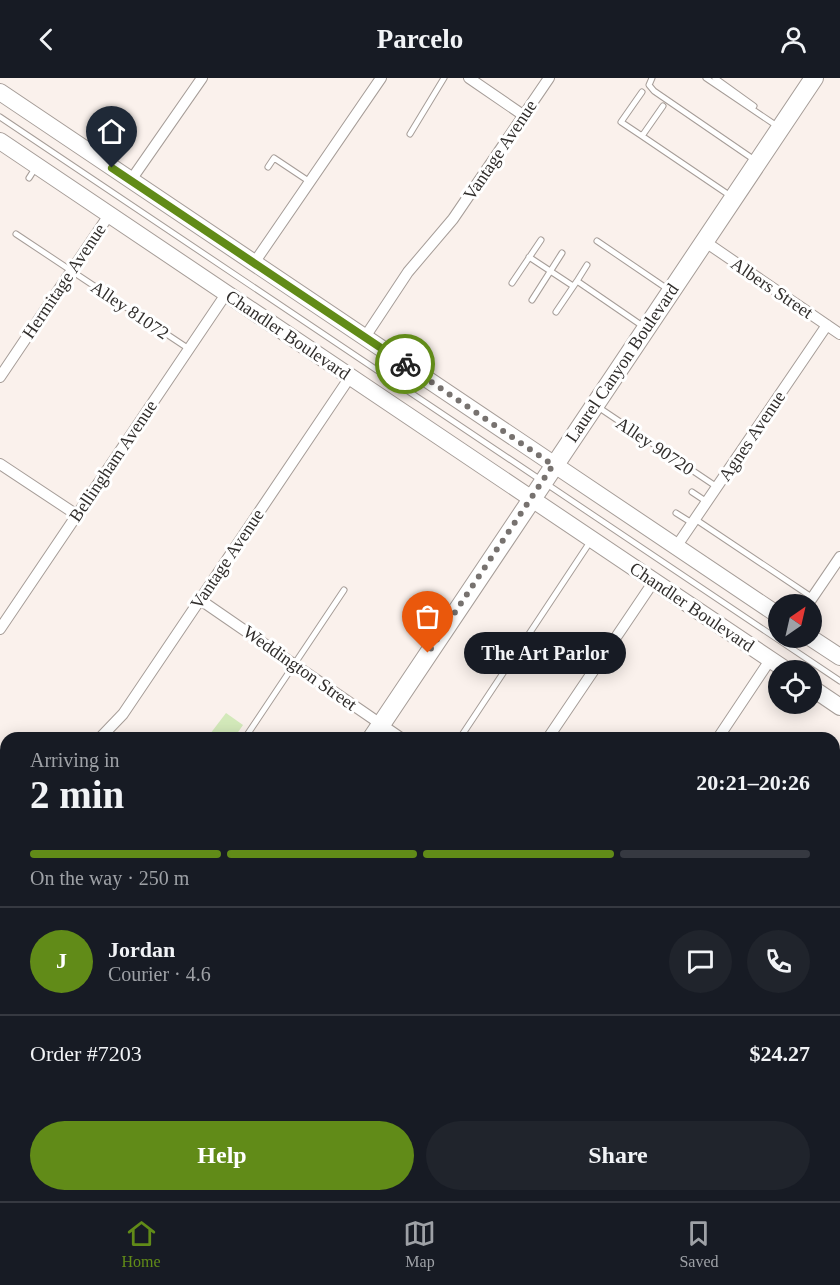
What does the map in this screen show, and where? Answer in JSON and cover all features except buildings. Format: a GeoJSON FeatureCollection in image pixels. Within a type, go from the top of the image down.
{"type":"FeatureCollection","features":[{"type":"Feature","properties":{"kind":"main road","name":"Laurel Canyon Boulevard"},"geometry":{"type":"LineString","coordinates":[[376,731],[814,78]]}},
{"type":"Feature","properties":{"kind":"street"},"geometry":{"type":"LineString","coordinates":[[131,180],[202,78]]}},
{"type":"Feature","properties":{"kind":"street"},"geometry":{"type":"LineString","coordinates":[[254,263],[381,78]]}},
{"type":"Feature","properties":{"kind":"street"},"geometry":{"type":"LineString","coordinates":[[469,78],[523,116]]}},
{"type":"Feature","properties":{"kind":"street","name":"Vantage Avenue"},"geometry":{"type":"LineString","coordinates":[[365,337],[408,272],[453,219],[549,78]]}},
{"type":"Feature","properties":{"kind":"street"},"geometry":{"type":"LineString","coordinates":[[0,92],[768,608]]}},
{"type":"Feature","properties":{"kind":"street","name":"Chandler Boulevard"},"geometry":{"type":"LineString","coordinates":[[0,141],[33,172],[109,215],[770,660]]}},
{"type":"Feature","properties":{"kind":"street","name":"Hermitage Avenue"},"geometry":{"type":"LineString","coordinates":[[0,377],[109,215]]}},
{"type":"Feature","properties":{"kind":"street","name":"Albers Street"},"geometry":{"type":"LineString","coordinates":[[704,241],[840,333]]}},
{"type":"Feature","properties":{"kind":"street","name":"Bellingham Avenue"},"geometry":{"type":"LineString","coordinates":[[0,629],[226,294]]}},
{"type":"Feature","properties":{"kind":"street","name":"Agnes Avenue"},"geometry":{"type":"LineString","coordinates":[[676,547],[827,325]]}},
{"type":"Feature","properties":{"kind":"street","name":"Vantage Avenue"},"geometry":{"type":"LineString","coordinates":[[106,732],[123,714],[350,376]]}},
{"type":"Feature","properties":{"kind":"street"},"geometry":{"type":"LineString","coordinates":[[0,464],[77,515]]}},
{"type":"Feature","properties":{"kind":"street"},"geometry":{"type":"LineString","coordinates":[[815,594],[840,557]]}},
{"type":"Feature","properties":{"kind":"street"},"geometry":{"type":"LineString","coordinates":[[552,732],[654,581]]}},
{"type":"Feature","properties":{"kind":"street","name":"Weddington Street"},"geometry":{"type":"LineString","coordinates":[[199,599],[293,664],[376,731]]}},
{"type":"Feature","properties":{"kind":"street"},"geometry":{"type":"LineString","coordinates":[[822,645],[840,657]]}},
{"type":"Feature","properties":{"kind":"street"},"geometry":{"type":"LineString","coordinates":[[722,732],[768,663]]}},
{"type":"Feature","properties":{"kind":"street"},"geometry":{"type":"LineString","coordinates":[[822,694],[840,706]]}},
{"type":"Feature","properties":{"kind":"lane"},"geometry":{"type":"LineString","coordinates":[[411,134],[444,78]]}},
{"type":"Feature","properties":{"kind":"lane"},"geometry":{"type":"LineString","coordinates":[[652,78],[650,85],[654,91],[757,162]]}},
{"type":"Feature","properties":{"kind":"lane"},"geometry":{"type":"LineString","coordinates":[[706,78],[781,127]]}},
{"type":"Feature","properties":{"kind":"lane"},"geometry":{"type":"LineString","coordinates":[[715,78],[781,127]]}},
{"type":"Feature","properties":{"kind":"lane"},"geometry":{"type":"LineString","coordinates":[[642,92],[621,122],[733,198]]}},
{"type":"Feature","properties":{"kind":"lane"},"geometry":{"type":"LineString","coordinates":[[642,136],[663,106]]}},
{"type":"Feature","properties":{"kind":"lane"},"geometry":{"type":"LineString","coordinates":[[0,117],[840,681]]}},
{"type":"Feature","properties":{"kind":"lane"},"geometry":{"type":"LineString","coordinates":[[268,167],[274,158],[310,182]]}},
{"type":"Feature","properties":{"kind":"lane","name":"Alley 81072"},"geometry":{"type":"LineString","coordinates":[[16,234],[189,349]]}},
{"type":"Feature","properties":{"kind":"lane"},"geometry":{"type":"LineString","coordinates":[[512,283],[541,240]]}},
{"type":"Feature","properties":{"kind":"lane"},"geometry":{"type":"LineString","coordinates":[[597,241],[670,291]]}},
{"type":"Feature","properties":{"kind":"lane"},"geometry":{"type":"LineString","coordinates":[[532,300],[562,254]]}},
{"type":"Feature","properties":{"kind":"lane"},"geometry":{"type":"LineString","coordinates":[[530,257],[646,327]]}},
{"type":"Feature","properties":{"kind":"lane"},"geometry":{"type":"LineString","coordinates":[[556,312],[587,265]]}},
{"type":"Feature","properties":{"kind":"lane","name":"Alley 90720"},"geometry":{"type":"LineString","coordinates":[[594,404],[717,487]]}},
{"type":"Feature","properties":{"kind":"lane"},"geometry":{"type":"LineString","coordinates":[[692,492],[706,502]]}},
{"type":"Feature","properties":{"kind":"lane"},"geometry":{"type":"LineString","coordinates":[[676,513],[694,521],[800,594]]}},
{"type":"Feature","properties":{"kind":"lane"},"geometry":{"type":"LineString","coordinates":[[464,732],[592,540]]}},
{"type":"Feature","properties":{"kind":"lane"},"geometry":{"type":"LineString","coordinates":[[249,732],[344,590]]}},
{"type":"Feature","properties":{"kind":"green space"},"geometry":{"type":"Polygon","coordinates":[[[226,713],[243,725],[238,732],[212,732],[226,713]]]}},
{"type":"Feature","properties":{"kind":"way so far"},"geometry":{"type":"LineString","coordinates":[[405,364],[553,465],[428,653]]}},
{"type":"Feature","properties":{"kind":"place","name":"The Art Parlor"},"geometry":{"type":"Point","coordinates":[428,653]}},
{"type":"Feature","properties":{"kind":"route"},"geometry":{"type":"LineString","coordinates":[[112,168],[405,364]]}}]}
